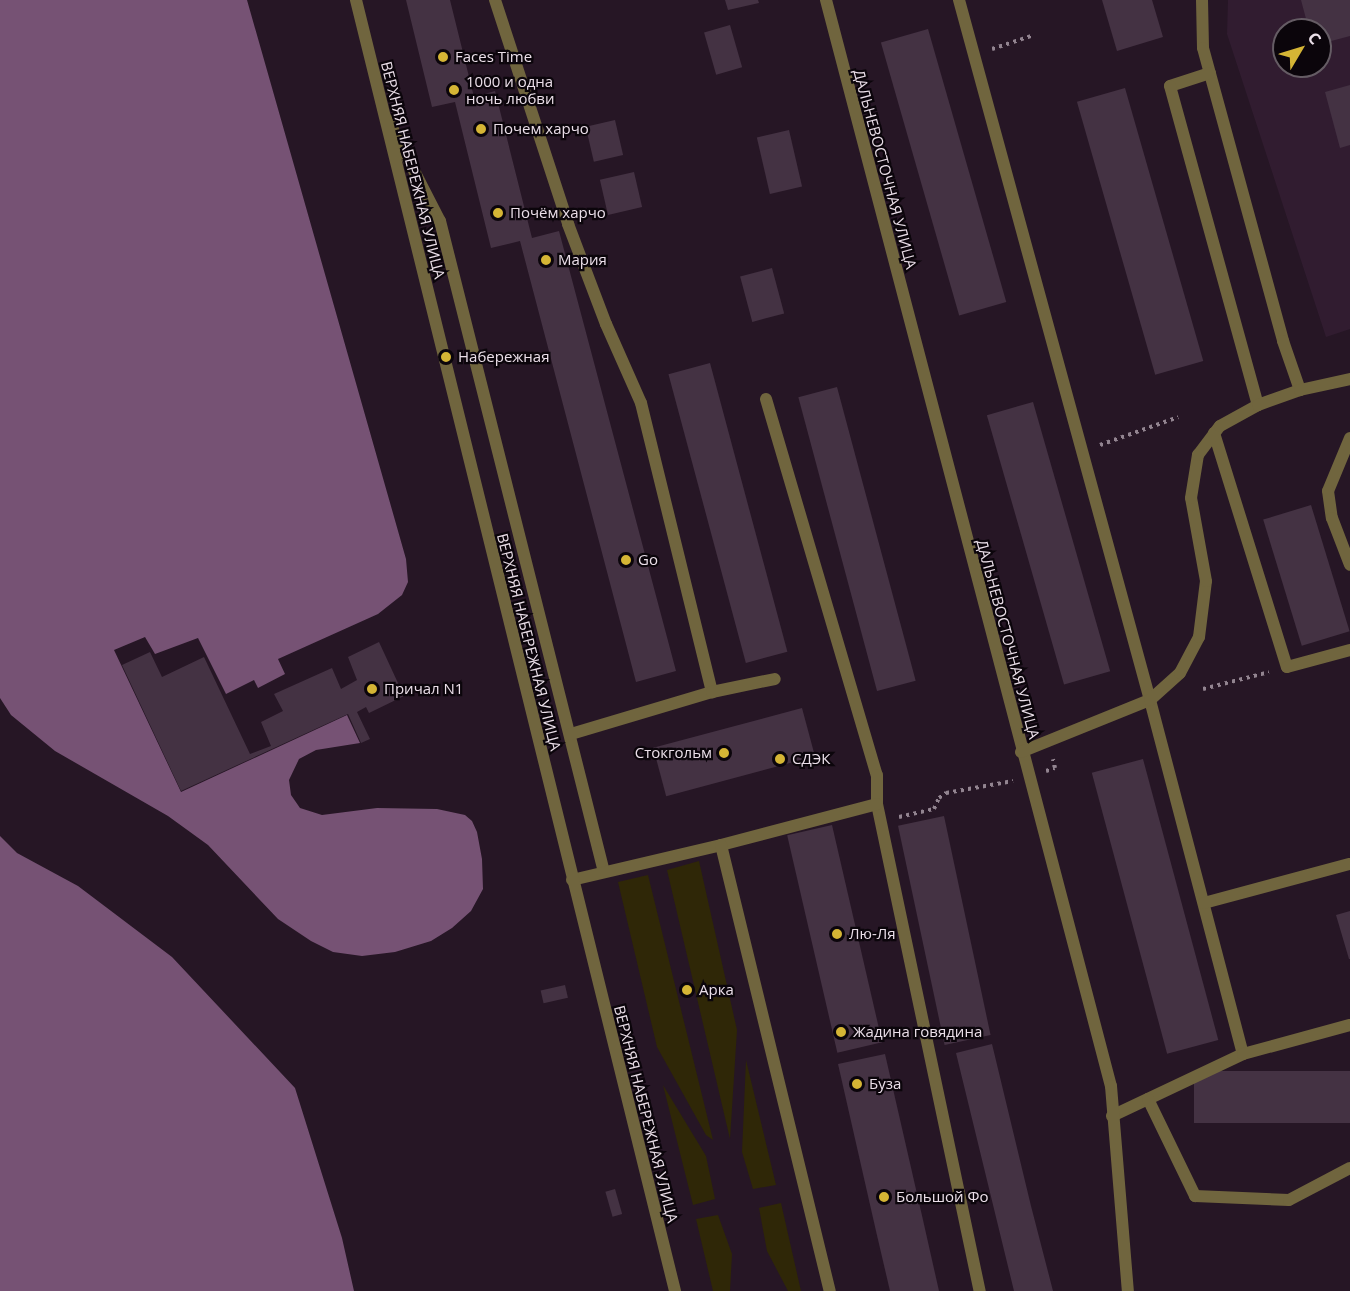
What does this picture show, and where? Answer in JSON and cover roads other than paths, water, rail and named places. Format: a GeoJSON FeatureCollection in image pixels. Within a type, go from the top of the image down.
{"type":"FeatureCollection","features":[{"type":"Feature","properties":{"kind":"street","name":"ВЕРХНЯЯ НАБЕРЕЖНАЯ УЛИЦА"},"geometry":{"type":"LineString","coordinates":[[356,0],[675,1291]]}},
{"type":"Feature","properties":{"kind":"street"},"geometry":{"type":"LineString","coordinates":[[495,0],[568,224],[606,324],[641,403],[712,692]]}},
{"type":"Feature","properties":{"kind":"street","name":"ДАЛЬНЕВОСТОЧНАЯ УЛИЦА"},"geometry":{"type":"LineString","coordinates":[[826,0],[1021,752],[1111,1086],[1128,1291]]}},
{"type":"Feature","properties":{"kind":"street"},"geometry":{"type":"LineString","coordinates":[[959,0],[1150,699],[1243,1054]]}},
{"type":"Feature","properties":{"kind":"street"},"geometry":{"type":"LineString","coordinates":[[1202,0],[1203,48],[1283,340],[1300,390]]}},
{"type":"Feature","properties":{"kind":"street"},"geometry":{"type":"LineString","coordinates":[[1210,73],[1170,86],[1258,405]]}},
{"type":"Feature","properties":{"kind":"street"},"geometry":{"type":"LineString","coordinates":[[384,111],[440,222],[604,872]]}},
{"type":"Feature","properties":{"kind":"street"},"geometry":{"type":"LineString","coordinates":[[1021,752],[1150,699],[1180,673],[1199,637],[1206,581],[1191,498],[1198,455],[1220,426],[1258,405],[1300,390],[1350,379]]}},
{"type":"Feature","properties":{"kind":"street"},"geometry":{"type":"LineString","coordinates":[[766,399],[877,775],[877,804],[980,1291]]}},
{"type":"Feature","properties":{"kind":"street"},"geometry":{"type":"LineString","coordinates":[[1214,433],[1287,667],[1350,650]]}},
{"type":"Feature","properties":{"kind":"street"},"geometry":{"type":"LineString","coordinates":[[1350,438],[1328,490],[1332,518],[1350,565]]}},
{"type":"Feature","properties":{"kind":"street"},"geometry":{"type":"LineString","coordinates":[[571,734],[712,692],[775,679]]}},
{"type":"Feature","properties":{"kind":"street"},"geometry":{"type":"LineString","coordinates":[[572,880],[721,845],[877,804]]}},
{"type":"Feature","properties":{"kind":"street"},"geometry":{"type":"LineString","coordinates":[[721,845],[830,1291]]}},
{"type":"Feature","properties":{"kind":"street"},"geometry":{"type":"LineString","coordinates":[[1204,903],[1350,864]]}},
{"type":"Feature","properties":{"kind":"street"},"geometry":{"type":"LineString","coordinates":[[1112,1116],[1243,1054],[1350,1025]]}},
{"type":"Feature","properties":{"kind":"street"},"geometry":{"type":"LineString","coordinates":[[1148,1099],[1195,1197],[1289,1200],[1350,1168]]}},
{"type":"Feature","properties":{"kind":"place","name":"Faces Time"},"geometry":{"type":"Point","coordinates":[443,57]}},
{"type":"Feature","properties":{"kind":"place","name":"1000 и одна ночь любви"},"geometry":{"type":"Point","coordinates":[454,90]}},
{"type":"Feature","properties":{"kind":"place","name":"Почем харчо"},"geometry":{"type":"Point","coordinates":[481,129]}},
{"type":"Feature","properties":{"kind":"place","name":"Почём харчо"},"geometry":{"type":"Point","coordinates":[498,213]}},
{"type":"Feature","properties":{"kind":"place","name":"Мария"},"geometry":{"type":"Point","coordinates":[546,260]}},
{"type":"Feature","properties":{"kind":"place","name":"Набережная"},"geometry":{"type":"Point","coordinates":[446,357]}},
{"type":"Feature","properties":{"kind":"place","name":"Go"},"geometry":{"type":"Point","coordinates":[626,560]}},
{"type":"Feature","properties":{"kind":"place","name":"Причал N1"},"geometry":{"type":"Point","coordinates":[372,689]}},
{"type":"Feature","properties":{"kind":"place","name":"Стокгольм"},"geometry":{"type":"Point","coordinates":[724,753]}},
{"type":"Feature","properties":{"kind":"place","name":"СДЭК"},"geometry":{"type":"Point","coordinates":[780,759]}},
{"type":"Feature","properties":{"kind":"place","name":"Лю-Ля"},"geometry":{"type":"Point","coordinates":[837,934]}},
{"type":"Feature","properties":{"kind":"place","name":"Арка"},"geometry":{"type":"Point","coordinates":[687,990]}},
{"type":"Feature","properties":{"kind":"place","name":"Жадина говядина"},"geometry":{"type":"Point","coordinates":[841,1032]}},
{"type":"Feature","properties":{"kind":"place","name":"Буза"},"geometry":{"type":"Point","coordinates":[857,1084]}},
{"type":"Feature","properties":{"kind":"place","name":"Большой Фо"},"geometry":{"type":"Point","coordinates":[884,1197]}}]}
